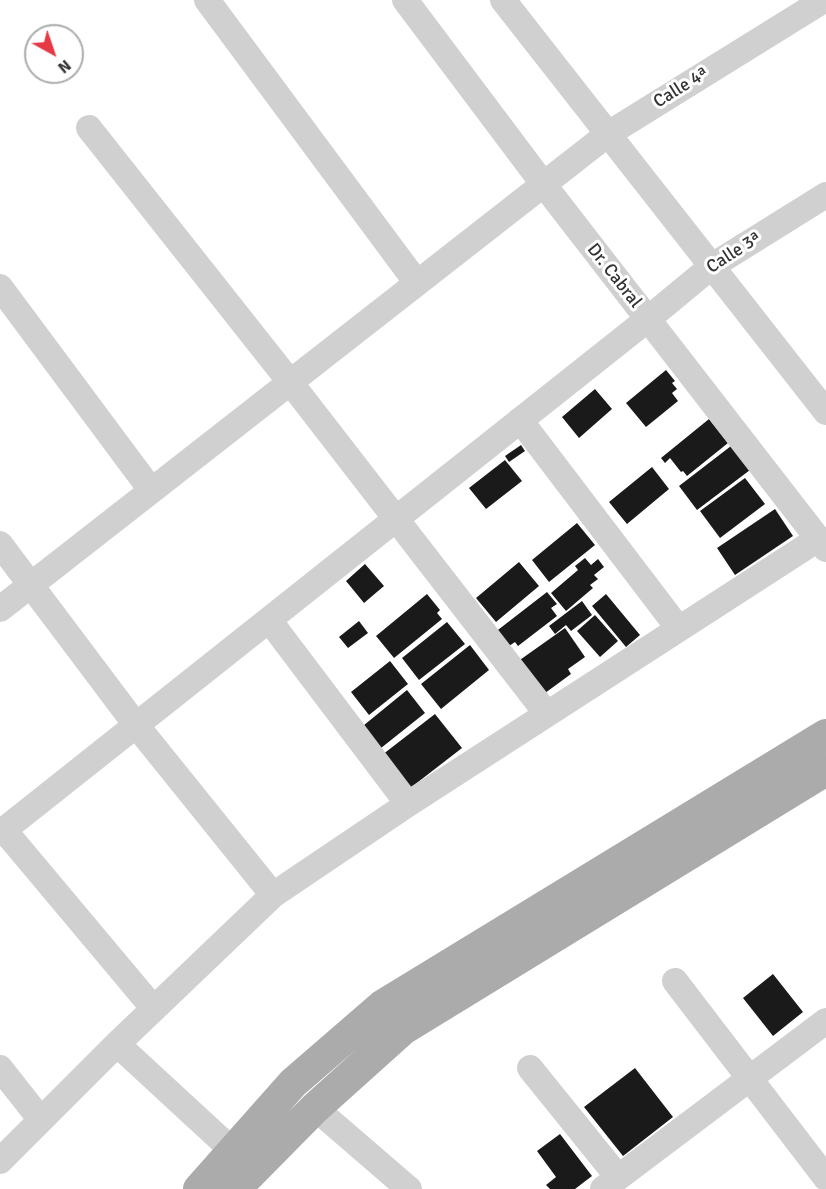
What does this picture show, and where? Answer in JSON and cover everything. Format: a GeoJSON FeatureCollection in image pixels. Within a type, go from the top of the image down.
{"type":"FeatureCollection","features":[{"type":"Feature","properties":{"kind":"main road"},"geometry":{"type":"LineString","coordinates":[[199,1189],[294,1083],[382,1006],[826,735]]}},
{"type":"Feature","properties":{"kind":"main road"},"geometry":{"type":"LineString","coordinates":[[235,1189],[315,1108],[404,1029],[826,770]]}},
{"type":"Feature","properties":{"kind":"street"},"geometry":{"type":"LineString","coordinates":[[207,0],[417,284]]}},
{"type":"Feature","properties":{"kind":"street","name":"Dr. Cabral"},"geometry":{"type":"LineString","coordinates":[[405,0],[544,185],[822,544]]}},
{"type":"Feature","properties":{"kind":"street","name":"Calle 4ª"},"geometry":{"type":"LineString","coordinates":[[0,609],[608,134],[825,0]]}},
{"type":"Feature","properties":{"kind":"street"},"geometry":{"type":"LineString","coordinates":[[509,2],[608,134],[712,266],[818,387],[826,412]]}},
{"type":"Feature","properties":{"kind":"street"},"geometry":{"type":"LineString","coordinates":[[88,128],[290,382],[547,714]]}},
{"type":"Feature","properties":{"kind":"street","name":"Calle 3ª"},"geometry":{"type":"LineString","coordinates":[[2,831],[712,266],[826,195]]}},
{"type":"Feature","properties":{"kind":"street"},"geometry":{"type":"LineString","coordinates":[[0,287],[151,490]]}},
{"type":"Feature","properties":{"kind":"street"},"geometry":{"type":"LineString","coordinates":[[520,420],[679,629]]}},
{"type":"Feature","properties":{"kind":"street"},"geometry":{"type":"LineString","coordinates":[[0,544],[136,725],[273,895]]}},
{"type":"Feature","properties":{"kind":"street"},"geometry":{"type":"LineString","coordinates":[[0,1161],[117,1044],[273,895],[408,804],[679,629],[822,544]]}},
{"type":"Feature","properties":{"kind":"street"},"geometry":{"type":"LineString","coordinates":[[269,620],[408,804]]}},
{"type":"Feature","properties":{"kind":"street"},"geometry":{"type":"LineString","coordinates":[[2,831],[154,1009]]}},
{"type":"Feature","properties":{"kind":"street"},"geometry":{"type":"LineString","coordinates":[[675,981],[826,1178]]}},
{"type":"Feature","properties":{"kind":"street"},"geometry":{"type":"LineString","coordinates":[[530,1068],[610,1183],[826,1021]]}},
{"type":"Feature","properties":{"kind":"street"},"geometry":{"type":"LineString","coordinates":[[117,1044],[233,1151]]}},
{"type":"Feature","properties":{"kind":"street"},"geometry":{"type":"LineString","coordinates":[[0,1068],[40,1120]]}},
{"type":"Feature","properties":{"kind":"street"},"geometry":{"type":"LineString","coordinates":[[315,1108],[409,1189]]}},
{"type":"Feature","properties":{"kind":"building"},"geometry":{"type":"Polygon","coordinates":[[[666,370],[675,381],[672,383],[677,389],[672,393],[678,401],[646,427],[626,403],[666,370]]]}},
{"type":"Feature","properties":{"kind":"building"},"geometry":{"type":"Polygon","coordinates":[[[595,389],[612,409],[579,438],[562,417],[595,389]]]}},
{"type":"Feature","properties":{"kind":"building"},"geometry":{"type":"Polygon","coordinates":[[[709,419],[728,443],[687,476],[670,458],[665,463],[661,458],[709,419]]]}},
{"type":"Feature","properties":{"kind":"building"},"geometry":{"type":"Polygon","coordinates":[[[521,445],[525,451],[509,462],[505,456],[521,445]]]}},
{"type":"Feature","properties":{"kind":"building"},"geometry":{"type":"Polygon","coordinates":[[[731,446],[750,470],[697,510],[679,486],[731,446]]]}},
{"type":"Feature","properties":{"kind":"building"},"geometry":{"type":"Polygon","coordinates":[[[505,460],[522,481],[486,509],[469,488],[505,460]]]}},
{"type":"Feature","properties":{"kind":"building"},"geometry":{"type":"Polygon","coordinates":[[[652,467],[669,489],[627,524],[609,502],[652,467]]]}},
{"type":"Feature","properties":{"kind":"building"},"geometry":{"type":"Polygon","coordinates":[[[745,478],[765,504],[720,538],[700,511],[745,478]]]}},
{"type":"Feature","properties":{"kind":"building"},"geometry":{"type":"Polygon","coordinates":[[[775,509],[793,536],[735,575],[717,548],[775,509]]]}},
{"type":"Feature","properties":{"kind":"building"},"geometry":{"type":"Polygon","coordinates":[[[577,523],[595,545],[549,582],[532,560],[577,523]]]}},
{"type":"Feature","properties":{"kind":"building"},"geometry":{"type":"Polygon","coordinates":[[[585,558],[591,565],[598,559],[604,567],[594,575],[598,579],[590,585],[593,588],[566,611],[551,593],[578,570],[575,566],[585,558]]]}},
{"type":"Feature","properties":{"kind":"building"},"geometry":{"type":"Polygon","coordinates":[[[519,562],[539,586],[496,622],[476,598],[519,562]]]}},
{"type":"Feature","properties":{"kind":"building"},"geometry":{"type":"Polygon","coordinates":[[[365,564],[384,586],[364,603],[346,581],[365,564]]]}},
{"type":"Feature","properties":{"kind":"building"},"geometry":{"type":"Polygon","coordinates":[[[547,592],[557,604],[551,608],[557,616],[518,646],[515,642],[506,648],[494,633],[547,592]]]}},
{"type":"Feature","properties":{"kind":"building"},"geometry":{"type":"Polygon","coordinates":[[[427,594],[440,610],[437,613],[442,619],[394,658],[376,636],[427,594]]]}},
{"type":"Feature","properties":{"kind":"building"},"geometry":{"type":"Polygon","coordinates":[[[606,594],[640,635],[626,647],[592,606],[606,594]]]}},
{"type":"Feature","properties":{"kind":"building"},"geometry":{"type":"Polygon","coordinates":[[[582,601],[592,615],[571,631],[566,625],[555,634],[549,626],[582,601]]]}},
{"type":"Feature","properties":{"kind":"building"},"geometry":{"type":"Polygon","coordinates":[[[595,615],[618,641],[600,657],[577,631],[595,615]]]}},
{"type":"Feature","properties":{"kind":"building"},"geometry":{"type":"Polygon","coordinates":[[[359,621],[368,633],[348,648],[339,637],[359,621]]]}},
{"type":"Feature","properties":{"kind":"building"},"geometry":{"type":"Polygon","coordinates":[[[447,622],[465,644],[419,680],[402,658],[447,622]]]}},
{"type":"Feature","properties":{"kind":"building"},"geometry":{"type":"Polygon","coordinates":[[[565,628],[585,657],[568,669],[571,674],[541,696],[517,662],[565,628]]]}},
{"type":"Feature","properties":{"kind":"building"},"geometry":{"type":"Polygon","coordinates":[[[470,645],[489,670],[441,709],[421,684],[470,645]]]}},
{"type":"Feature","properties":{"kind":"building"},"geometry":{"type":"Polygon","coordinates":[[[390,661],[408,684],[369,715],[351,692],[390,661]]]}},
{"type":"Feature","properties":{"kind":"building"},"geometry":{"type":"Polygon","coordinates":[[[407,690],[425,713],[376,752],[358,730],[407,690]]]}},
{"type":"Feature","properties":{"kind":"building"},"geometry":{"type":"Polygon","coordinates":[[[435,714],[462,748],[409,789],[382,755],[435,714]]]}},
{"type":"Feature","properties":{"kind":"building"},"geometry":{"type":"Polygon","coordinates":[[[773,974],[803,1012],[773,1036],[743,998],[773,974]]]}},
{"type":"Feature","properties":{"kind":"building"},"geometry":{"type":"Polygon","coordinates":[[[635,1068],[673,1117],[623,1156],[584,1107],[635,1068]]]}},
{"type":"Feature","properties":{"kind":"building"},"geometry":{"type":"Polygon","coordinates":[[[560,1134],[592,1176],[575,1189],[550,1189],[546,1185],[556,1177],[537,1151],[560,1134]]]}}]}
